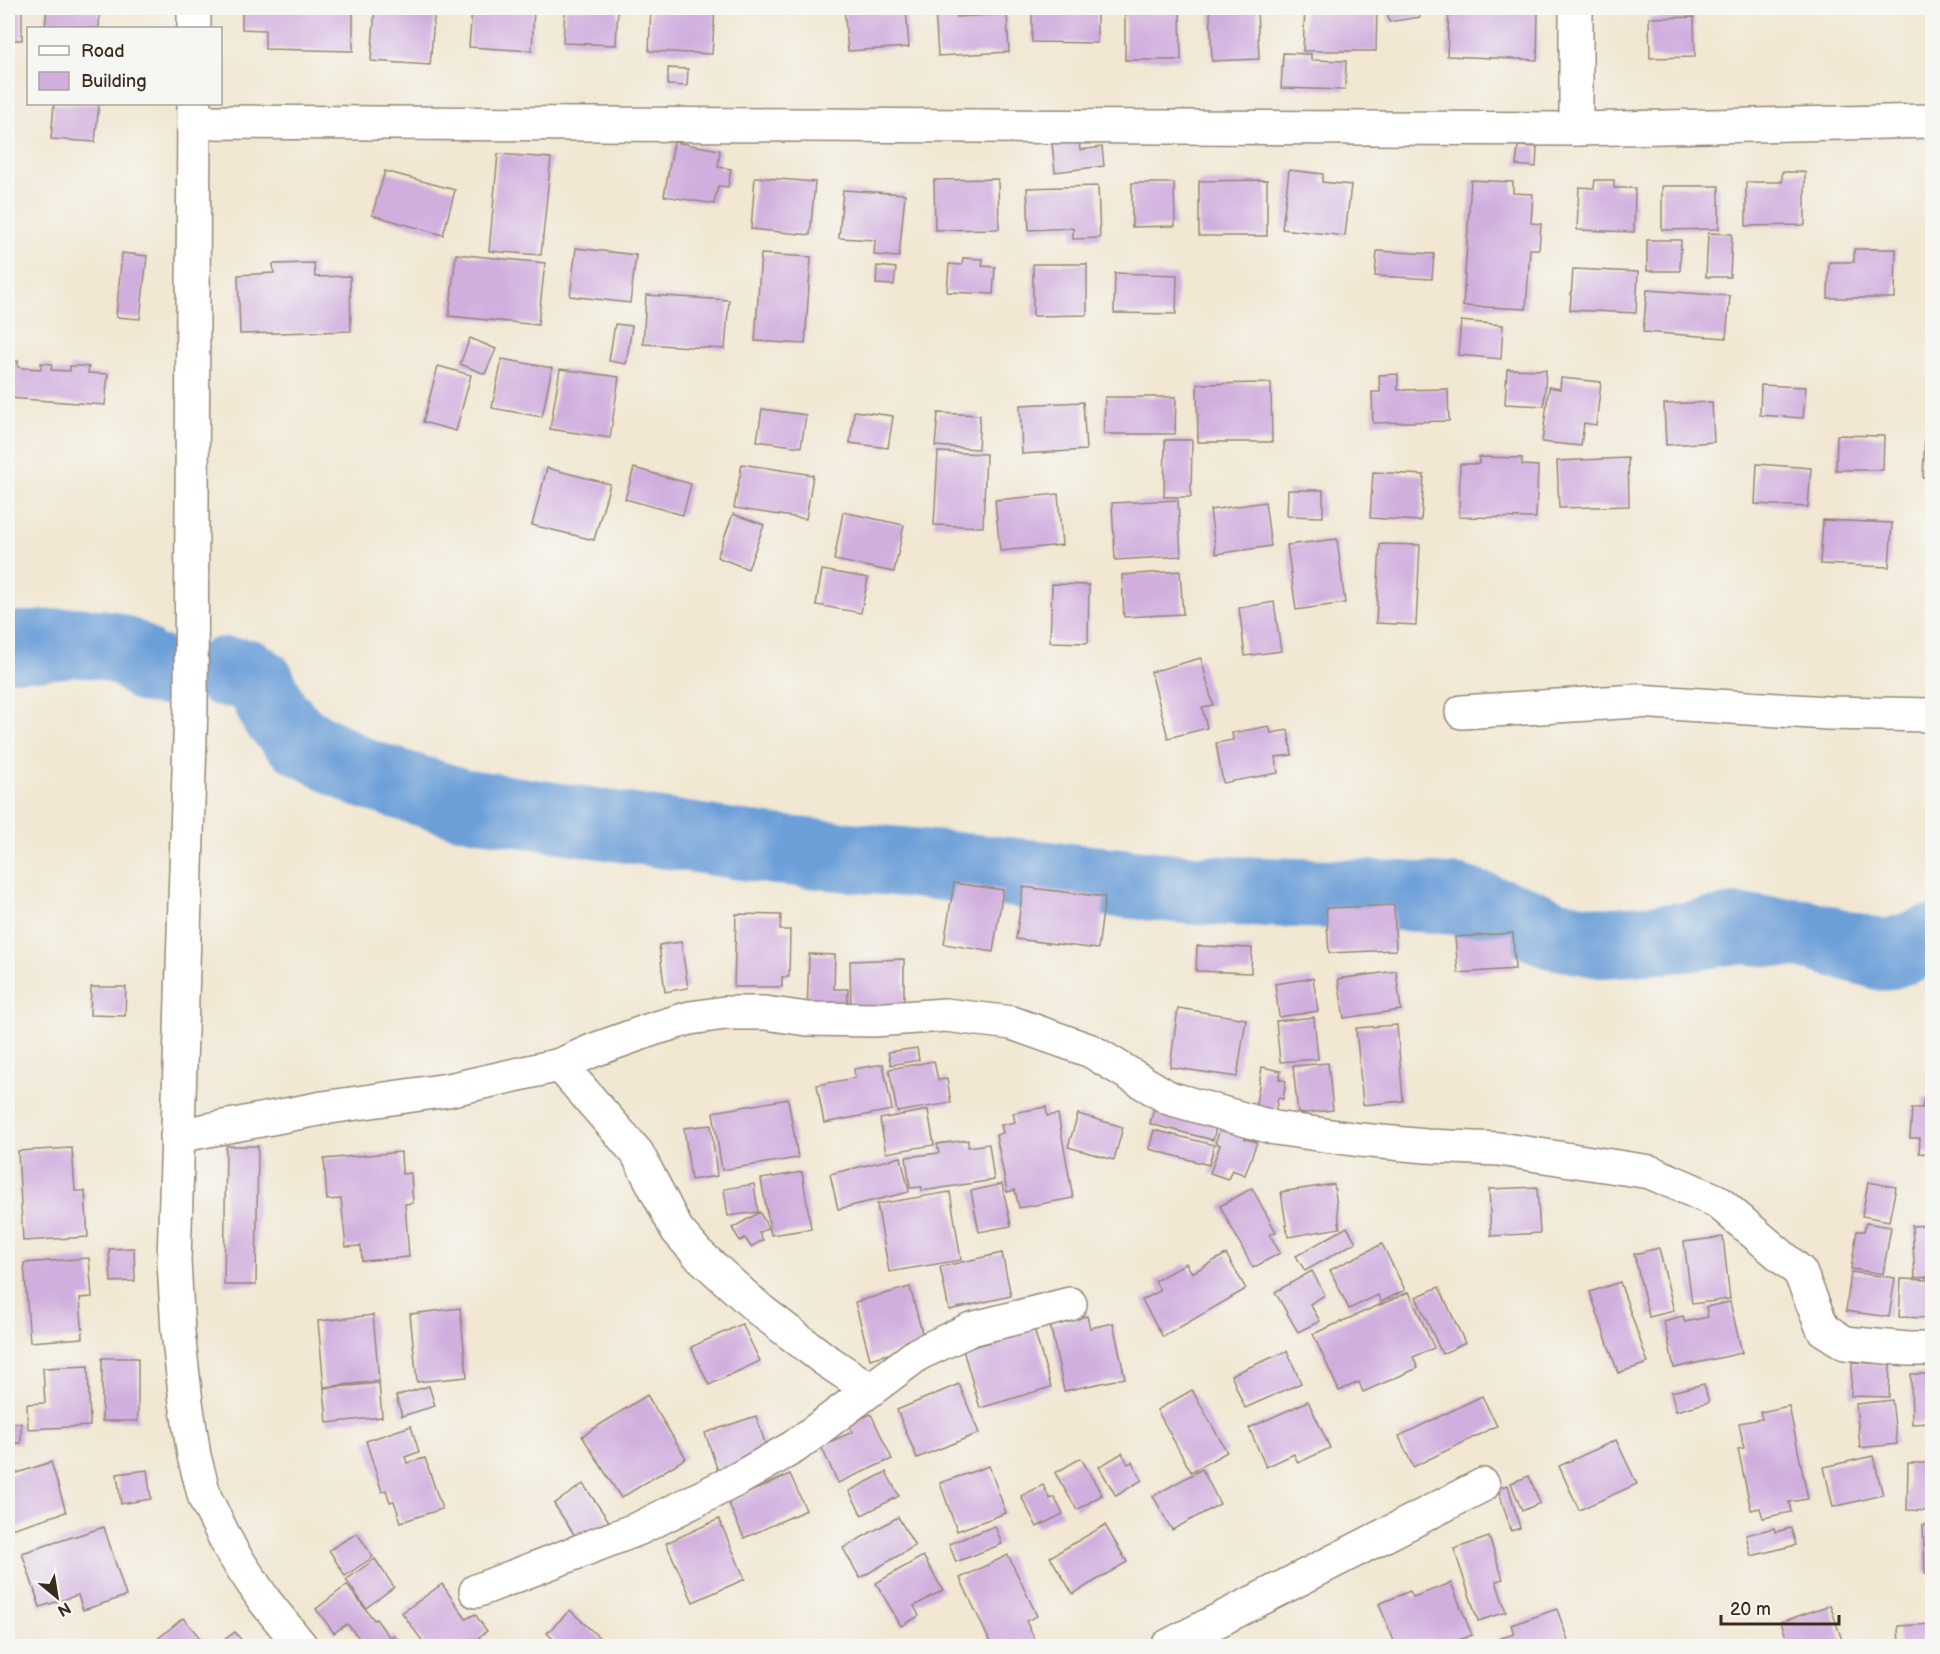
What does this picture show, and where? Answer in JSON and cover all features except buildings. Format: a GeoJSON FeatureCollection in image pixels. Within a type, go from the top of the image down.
{"type":"FeatureCollection","features":[{"type":"Feature","properties":{"kind":"street"},"geometry":{"type":"LineString","coordinates":[[194,8],[194,27]]}},
{"type":"Feature","properties":{"kind":"street"},"geometry":{"type":"LineString","coordinates":[[1576,8],[1576,129]]}},
{"type":"Feature","properties":{"kind":"street"},"geometry":{"type":"LineString","coordinates":[[301,1647],[264,1600],[232,1552],[205,1498],[194,1456],[179,1344],[174,1261],[191,705],[194,113],[1576,129],[1932,122]]}},
{"type":"Feature","properties":{"kind":"street"},"geometry":{"type":"LineString","coordinates":[[1462,712],[1637,701],[1828,713],[1932,715]]}},
{"type":"Feature","properties":{"kind":"street"},"geometry":{"type":"LineString","coordinates":[[177,1136],[323,1108],[448,1090],[560,1065],[652,1029],[690,1018],[725,1012],[765,1013],[807,1019],[874,1020],[945,1015],[1012,1023],[1091,1051],[1169,1098],[1275,1128],[1371,1141],[1499,1149],[1650,1172],[1717,1201],[1800,1272],[1823,1329],[1845,1343],[1932,1349]]}},
{"type":"Feature","properties":{"kind":"street"},"geometry":{"type":"LineString","coordinates":[[560,1065],[637,1153],[677,1230],[697,1253],[760,1310],[824,1359],[869,1389]]}},
{"type":"Feature","properties":{"kind":"street"},"geometry":{"type":"LineString","coordinates":[[476,1591],[640,1528],[738,1479],[794,1447],[918,1354],[971,1329],[1070,1304]]}},
{"type":"Feature","properties":{"kind":"street"},"geometry":{"type":"LineString","coordinates":[[1168,1647],[1482,1485]]}},
{"type":"Feature","properties":{"kind":"waterway"},"geometry":{"type":"LineString","coordinates":[[8,646],[75,642],[107,645],[132,655],[147,668],[162,671]]}},
{"type":"Feature","properties":{"kind":"waterway"},"geometry":{"type":"LineString","coordinates":[[224,672],[248,674],[260,682],[274,713],[298,739],[362,773],[460,803],[775,850],[1196,890],[1404,896],[1459,900],[1522,920],[1553,934],[1602,943],[1686,937],[1735,929],[1805,934],[1884,956],[1932,940]]}}]}
